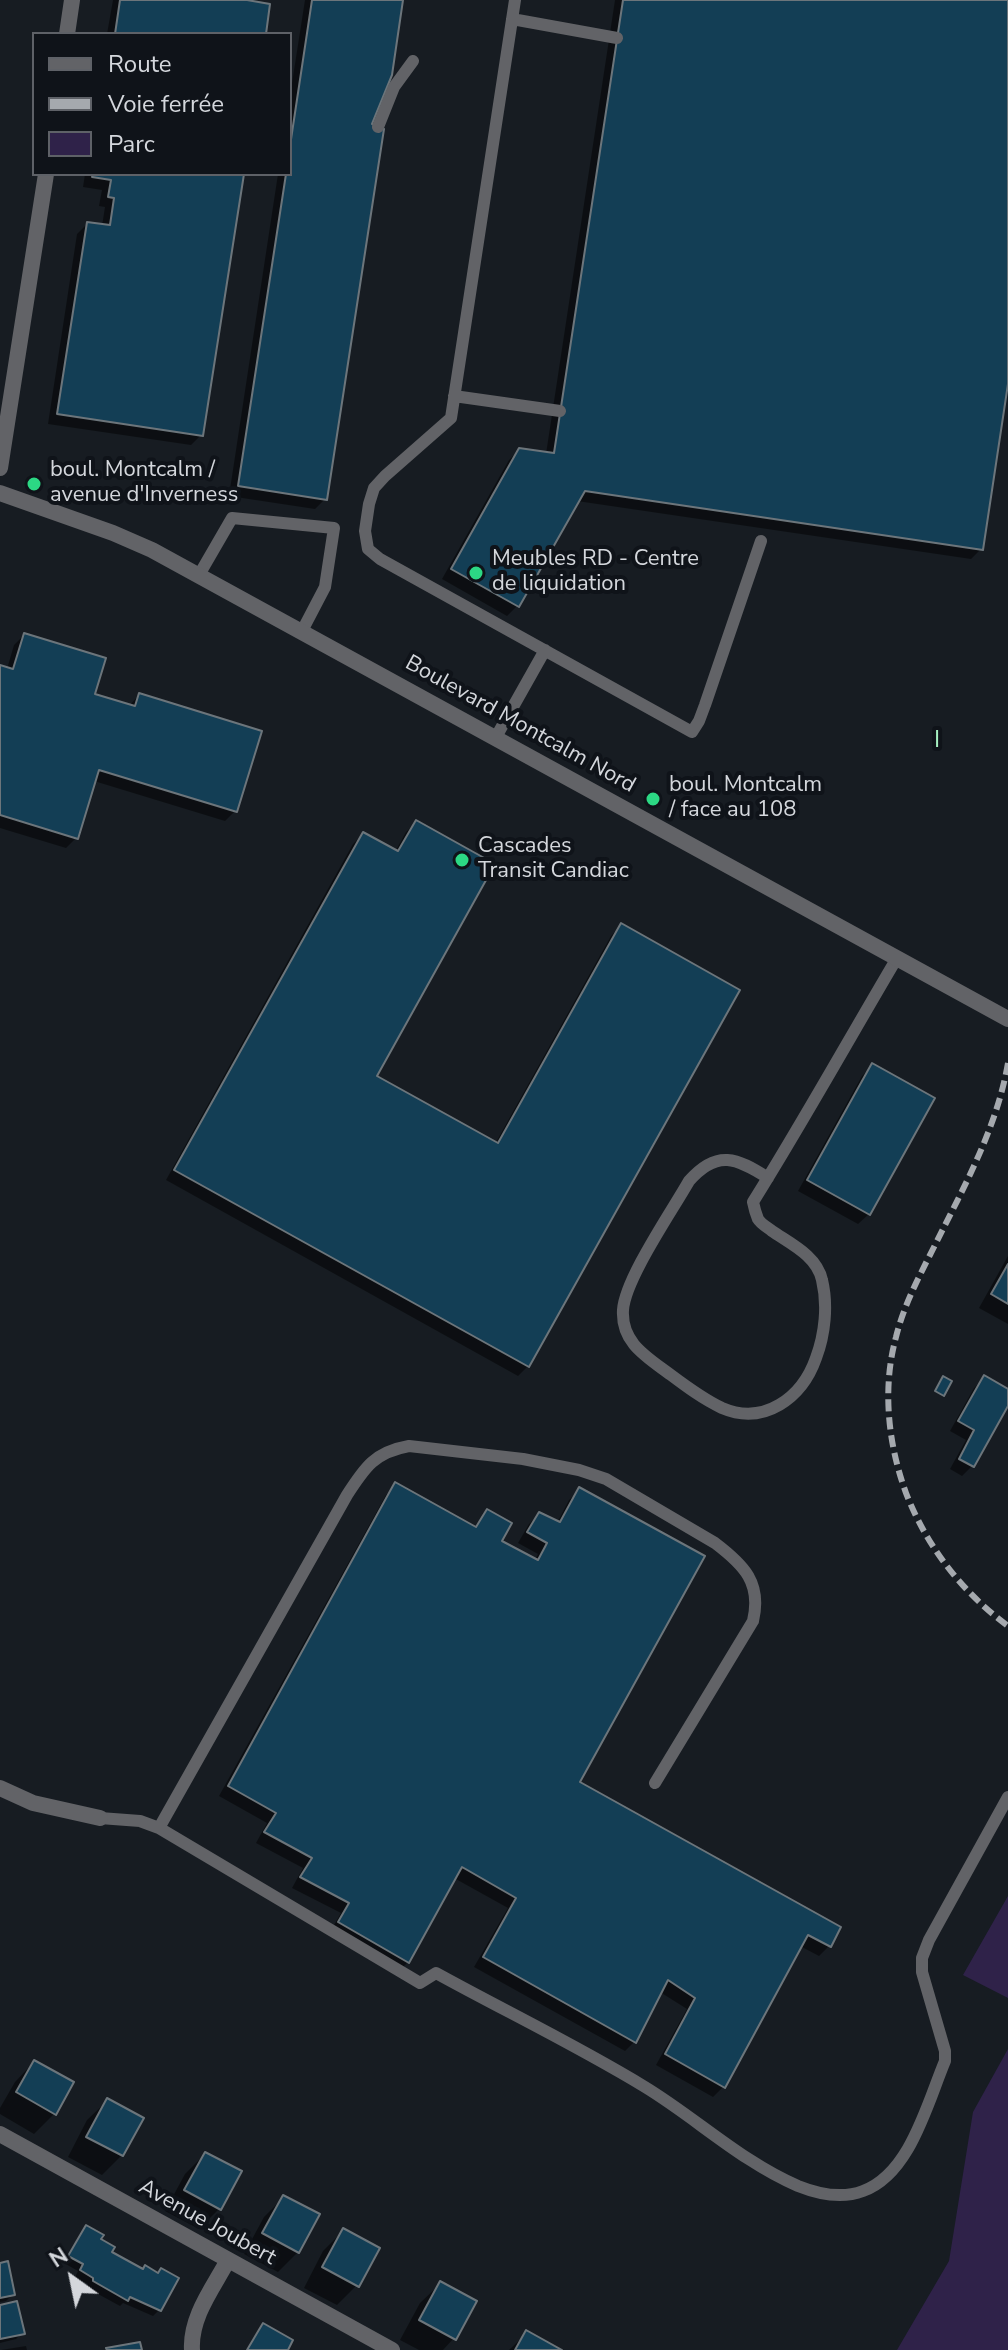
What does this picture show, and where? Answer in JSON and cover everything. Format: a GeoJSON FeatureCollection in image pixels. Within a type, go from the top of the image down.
{"type":"FeatureCollection","features":[{"type":"Feature","properties":{"kind":"street"},"geometry":{"type":"LineString","coordinates":[[67,32],[72,0]]}},
{"type":"Feature","properties":{"kind":"street"},"geometry":{"type":"LineString","coordinates":[[0,468],[46,176]]}},
{"type":"Feature","properties":{"kind":"street","name":"Boulevard Montcalm Nord"},"geometry":{"type":"LineString","coordinates":[[0,493],[125,537],[199,575],[1008,1019]]}},
{"type":"Feature","properties":{"kind":"street"},"geometry":{"type":"LineString","coordinates":[[0,1788],[33,1803],[100,1818]]}},
{"type":"Feature","properties":{"kind":"street","name":"Avenue Joubert"},"geometry":{"type":"LineString","coordinates":[[0,2134],[392,2350]]}},
{"type":"Feature","properties":{"kind":"street"},"geometry":{"type":"LineString","coordinates":[[192,2350],[193,2333],[201,2310],[228,2260]]}},
{"type":"Feature","properties":{"kind":"lane"},"geometry":{"type":"LineString","coordinates":[[515,0],[451,418],[374,488],[366,518],[366,544],[380,559],[692,732],[699,721],[761,541]]}},
{"type":"Feature","properties":{"kind":"lane"},"geometry":{"type":"LineString","coordinates":[[512,19],[617,38]]}},
{"type":"Feature","properties":{"kind":"lane"},"geometry":{"type":"LineString","coordinates":[[378,127],[394,87],[413,61]]}},
{"type":"Feature","properties":{"kind":"lane"},"geometry":{"type":"LineString","coordinates":[[454,396],[560,411]]}},
{"type":"Feature","properties":{"kind":"lane"},"geometry":{"type":"LineString","coordinates":[[199,575],[232,518],[334,528],[325,587],[302,631]]}},
{"type":"Feature","properties":{"kind":"lane"},"geometry":{"type":"LineString","coordinates":[[496,737],[545,650]]}},
{"type":"Feature","properties":{"kind":"lane"},"geometry":{"type":"LineString","coordinates":[[768,1178],[735,1160],[711,1162],[698,1171],[689,1181],[628,1287],[623,1308],[623,1325],[635,1349],[698,1395],[725,1409],[750,1413],[779,1406],[792,1396],[811,1372],[825,1318],[824,1265],[759,1221],[753,1202],[768,1178],[897,958]]}},
{"type":"Feature","properties":{"kind":"lane"},"geometry":{"type":"LineString","coordinates":[[159,1828],[359,1476],[378,1457],[409,1446],[523,1459],[579,1470],[606,1479],[715,1543],[746,1571],[755,1589],[753,1621],[655,1783]]}},
{"type":"Feature","properties":{"kind":"lane"},"geometry":{"type":"LineString","coordinates":[[100,1818],[140,1821],[159,1828],[420,1983],[436,1973],[644,2086],[781,2177],[800,2187],[843,2196],[865,2190],[885,2179],[909,2148],[945,2061],[945,2051],[922,1972],[922,1958],[1008,1797]]}},
{"type":"Feature","properties":{"kind":"green space"},"geometry":{"type":"Polygon","coordinates":[[[1008,1896],[1008,1998],[963,1975],[1008,1896]]]}},
{"type":"Feature","properties":{"kind":"green space"},"geometry":{"type":"Polygon","coordinates":[[[1008,2049],[1008,2350],[897,2350],[949,2261],[973,2112],[1008,2049]]]}},
{"type":"Feature","properties":{"kind":"building"},"geometry":{"type":"Polygon","coordinates":[[[120,0],[247,0],[270,4],[266,32],[115,32],[120,0]]]}},
{"type":"Feature","properties":{"kind":"building"},"geometry":{"type":"Polygon","coordinates":[[[312,0],[403,0],[392,75],[372,124],[384,129],[327,500],[238,486],[286,176],[292,176],[292,133],[312,0]]]}},
{"type":"Feature","properties":{"kind":"building"},"geometry":{"type":"Polygon","coordinates":[[[623,0],[1008,0],[1008,384],[983,550],[585,491],[519,607],[451,569],[519,448],[554,453],[623,0]]]}},
{"type":"Feature","properties":{"kind":"building"},"geometry":{"type":"Polygon","coordinates":[[[244,176],[203,436],[57,414],[87,222],[110,225],[114,198],[108,197],[111,180],[92,177],[244,176]]]}},
{"type":"Feature","properties":{"kind":"building"},"geometry":{"type":"Polygon","coordinates":[[[24,633],[106,658],[95,694],[135,706],[139,693],[262,731],[237,812],[99,770],[78,839],[0,815],[0,665],[13,669],[24,633]]]}},
{"type":"Feature","properties":{"kind":"building"},"geometry":{"type":"Polygon","coordinates":[[[416,820],[495,864],[377,1076],[498,1143],[621,923],[740,990],[529,1367],[174,1170],[363,832],[398,851],[416,820]]]}},
{"type":"Feature","properties":{"kind":"building"},"geometry":{"type":"Polygon","coordinates":[[[872,1063],[935,1098],[870,1215],[807,1180],[872,1063]]]}},
{"type":"Feature","properties":{"kind":"building"},"geometry":{"type":"Polygon","coordinates":[[[1008,1264],[1008,1304],[991,1294],[1008,1264]]]}},
{"type":"Feature","properties":{"kind":"building"},"geometry":{"type":"Polygon","coordinates":[[[984,1375],[1008,1389],[1008,1406],[974,1467],[959,1459],[974,1430],[958,1421],[984,1375]]]}},
{"type":"Feature","properties":{"kind":"building"},"geometry":{"type":"Polygon","coordinates":[[[943,1376],[952,1381],[944,1396],[935,1391],[943,1376]]]}},
{"type":"Feature","properties":{"kind":"building"},"geometry":{"type":"Polygon","coordinates":[[[395,1482],[476,1527],[487,1509],[512,1523],[502,1541],[538,1560],[547,1543],[527,1532],[539,1512],[560,1522],[579,1487],[705,1556],[580,1782],[841,1927],[831,1947],[808,1935],[725,2088],[665,2054],[695,1998],[668,1980],[636,2043],[483,1957],[516,1898],[462,1867],[409,1963],[338,1922],[349,1903],[300,1877],[312,1858],[264,1832],[276,1813],[228,1786],[395,1482]]]}},
{"type":"Feature","properties":{"kind":"building"},"geometry":{"type":"Polygon","coordinates":[[[34,2060],[74,2082],[56,2115],[16,2092],[34,2060]]]}},
{"type":"Feature","properties":{"kind":"building"},"geometry":{"type":"Polygon","coordinates":[[[107,2098],[144,2118],[123,2156],[86,2137],[107,2098]]]}},
{"type":"Feature","properties":{"kind":"building"},"geometry":{"type":"Polygon","coordinates":[[[205,2152],[242,2171],[221,2210],[184,2190],[205,2152]]]}},
{"type":"Feature","properties":{"kind":"building"},"geometry":{"type":"Polygon","coordinates":[[[283,2195],[320,2214],[299,2253],[262,2233],[283,2195]]]}},
{"type":"Feature","properties":{"kind":"building"},"geometry":{"type":"Polygon","coordinates":[[[86,2225],[104,2235],[101,2239],[115,2247],[112,2252],[143,2269],[145,2265],[158,2273],[161,2268],[179,2278],[161,2311],[130,2297],[128,2301],[80,2270],[83,2264],[68,2256],[86,2225]]]}},
{"type":"Feature","properties":{"kind":"building"},"geometry":{"type":"Polygon","coordinates":[[[343,2228],[380,2248],[359,2287],[322,2267],[343,2228]]]}},
{"type":"Feature","properties":{"kind":"building"},"geometry":{"type":"Polygon","coordinates":[[[8,2261],[15,2295],[0,2298],[0,2263],[8,2261]]]}},
{"type":"Feature","properties":{"kind":"building"},"geometry":{"type":"Polygon","coordinates":[[[440,2281],[477,2301],[456,2340],[419,2320],[440,2281]]]}},
{"type":"Feature","properties":{"kind":"building"},"geometry":{"type":"Polygon","coordinates":[[[17,2301],[25,2334],[0,2339],[0,2305],[17,2301]]]}},
{"type":"Feature","properties":{"kind":"building"},"geometry":{"type":"Polygon","coordinates":[[[263,2323],[293,2340],[288,2350],[247,2350],[263,2323]]]}},
{"type":"Feature","properties":{"kind":"building"},"geometry":{"type":"Polygon","coordinates":[[[526,2330],[562,2350],[515,2350],[526,2330]]]}},
{"type":"Feature","properties":{"kind":"building"},"geometry":{"type":"Polygon","coordinates":[[[140,2342],[142,2350],[106,2348],[140,2342]]]}},
{"type":"Feature","properties":{"kind":"railway"},"geometry":{"type":"LineString","coordinates":[[1008,1063],[996,1110],[979,1155],[904,1313],[892,1356],[888,1396],[891,1436],[900,1474],[924,1532],[961,1583],[1008,1626]]}},
{"type":"Feature","properties":{"kind":"place","name":"boul. Montcalm / avenue d'Inverness"},"geometry":{"type":"Point","coordinates":[34,484]}},
{"type":"Feature","properties":{"kind":"place","name":"Meubles RD - Centre de liquidation"},"geometry":{"type":"Point","coordinates":[476,573]}},
{"type":"Feature","properties":{"kind":"place","name":"boul. Montcalm / face au 108"},"geometry":{"type":"Point","coordinates":[653,799]}},
{"type":"Feature","properties":{"kind":"place","name":"Cascades Transit Candiac"},"geometry":{"type":"Point","coordinates":[462,860]}},
{"type":"Feature","properties":{"kind":"district","name":"I"},"geometry":{"type":"Point","coordinates":[938,741]}}]}
